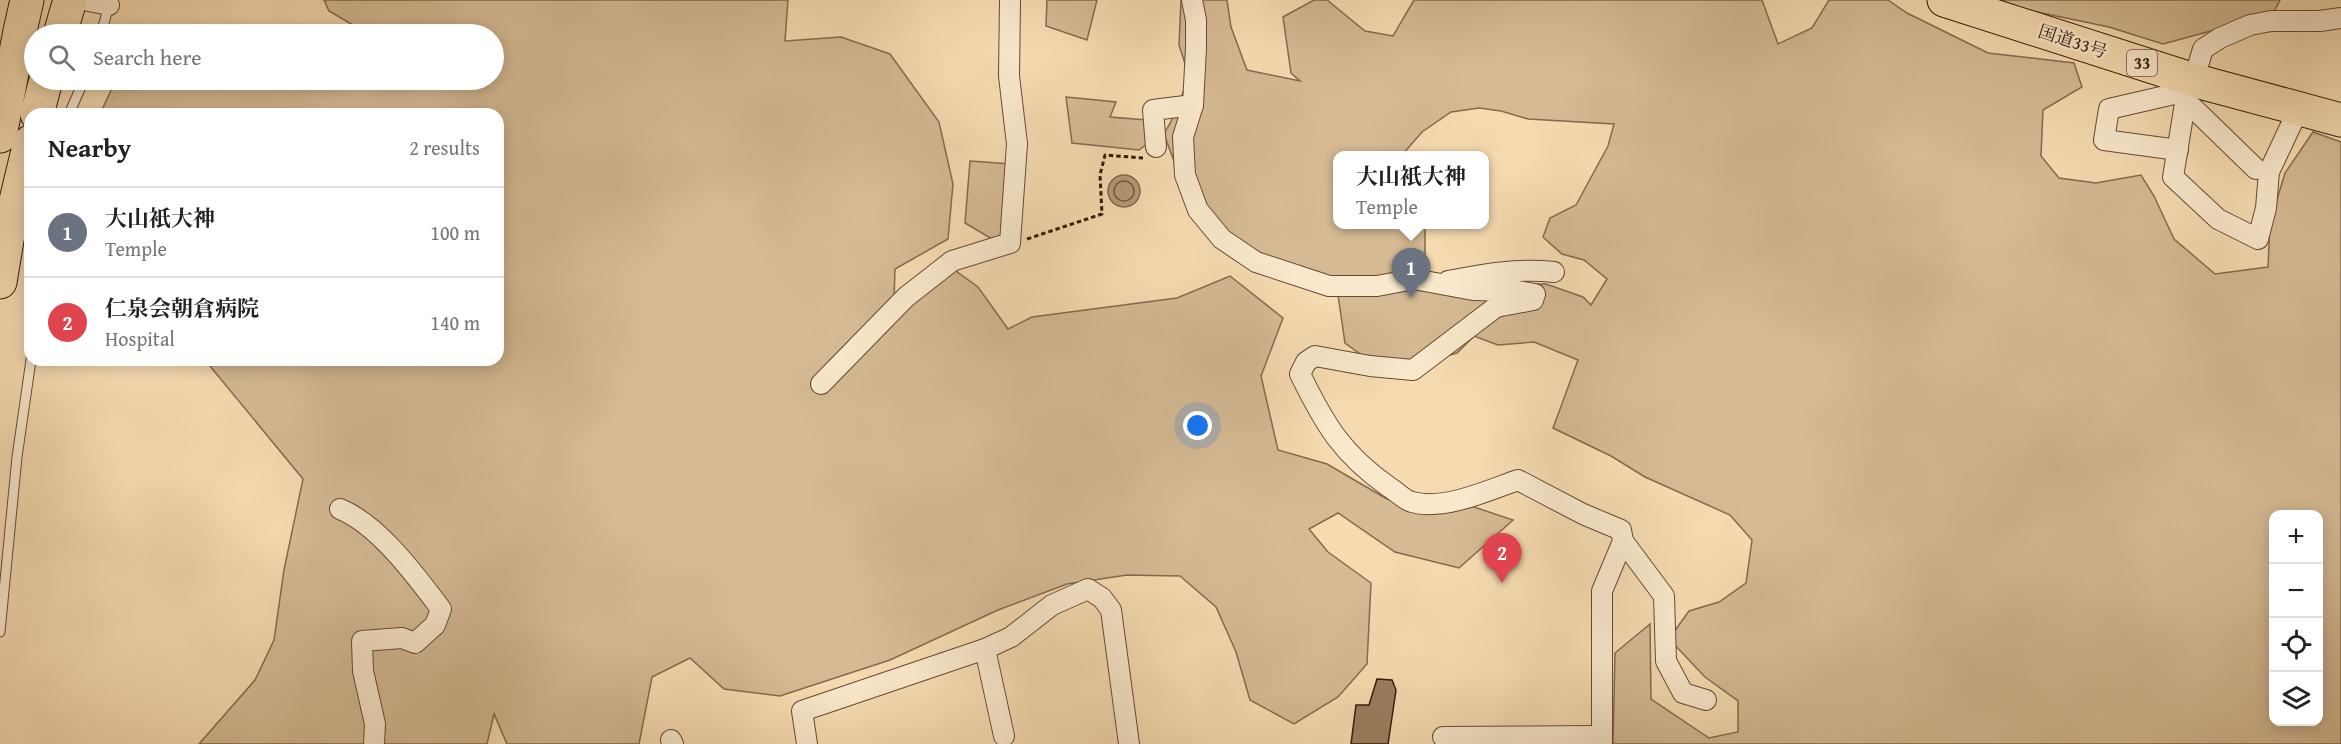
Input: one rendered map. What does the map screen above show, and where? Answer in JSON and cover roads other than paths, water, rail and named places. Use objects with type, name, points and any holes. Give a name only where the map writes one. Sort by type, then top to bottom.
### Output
[{"type":"highway","points":[[0,136],[27,0]]},
{"type":"highway","points":[[63,24],[70,0]]},
{"type":"highway","name":"国道33号","points":[[1944,0],[2189,90],[2299,108],[2341,120]]},
{"type":"highway","points":[[39,108],[43,90]]},
{"type":"highway","points":[[0,282],[8,234],[24,167]]},
{"type":"street","points":[[84,0],[109,2]]},
{"type":"street","points":[[820,384],[906,297],[952,261],[1010,243],[1017,144],[1009,76],[1010,0]]},
{"type":"street","points":[[1192,0],[1196,20],[1193,105],[1183,137],[1185,175],[1198,210],[1222,239],[1256,262],[1329,286],[1377,285],[1414,279],[1473,290],[1518,291],[1535,294],[1533,300],[1496,307],[1413,370],[1371,366],[1315,356],[1306,362],[1300,374],[1317,410],[1333,435],[1366,471],[1411,502],[1434,503],[1463,499],[1518,480],[1583,514],[1620,530],[1623,541],[1664,596],[1666,661],[1683,693],[1706,700]]},
{"type":"street","points":[[2299,108],[2269,172],[2266,208],[2258,239],[2218,219],[2174,177],[2189,90],[2204,49],[2220,38],[2250,25],[2271,21],[2320,21],[2341,18]]},
{"type":"street","points":[[2178,150],[2104,140],[2109,110],[2189,90]]},
{"type":"street","points":[[2189,90],[2256,169]]},
{"type":"street","points":[[1156,147],[1153,110],[1193,105]]},
{"type":"street","points":[[1437,283],[1518,270],[1554,272]]},
{"type":"street","points":[[340,509],[356,515],[410,568],[441,609],[435,625],[415,643],[402,638],[362,641],[363,671],[375,724],[374,744]]},
{"type":"street","points":[[1443,737],[1602,740],[1602,591],[1623,541]]},
{"type":"street","points":[[807,744],[802,711],[985,649],[1011,637],[1052,605],[1088,589],[1111,610],[1129,744]]},
{"type":"street","points":[[985,649],[1004,736]]},
{"type":"lane","points":[[104,24],[109,2]]},
{"type":"lane","points":[[72,108],[80,90]]},
{"type":"lane","points":[[0,632],[17,457],[29,366]]},
{"type":"water","points":[[1124,175],[1135,180],[1140,191],[1135,202],[1124,207],[1113,202],[1108,191],[1113,180]]},
{"type":"place","name":"大山衹大神","points":[[1411,298]]},
{"type":"place","name":"仁泉会朝倉病院","points":[[1502,583]]}]
